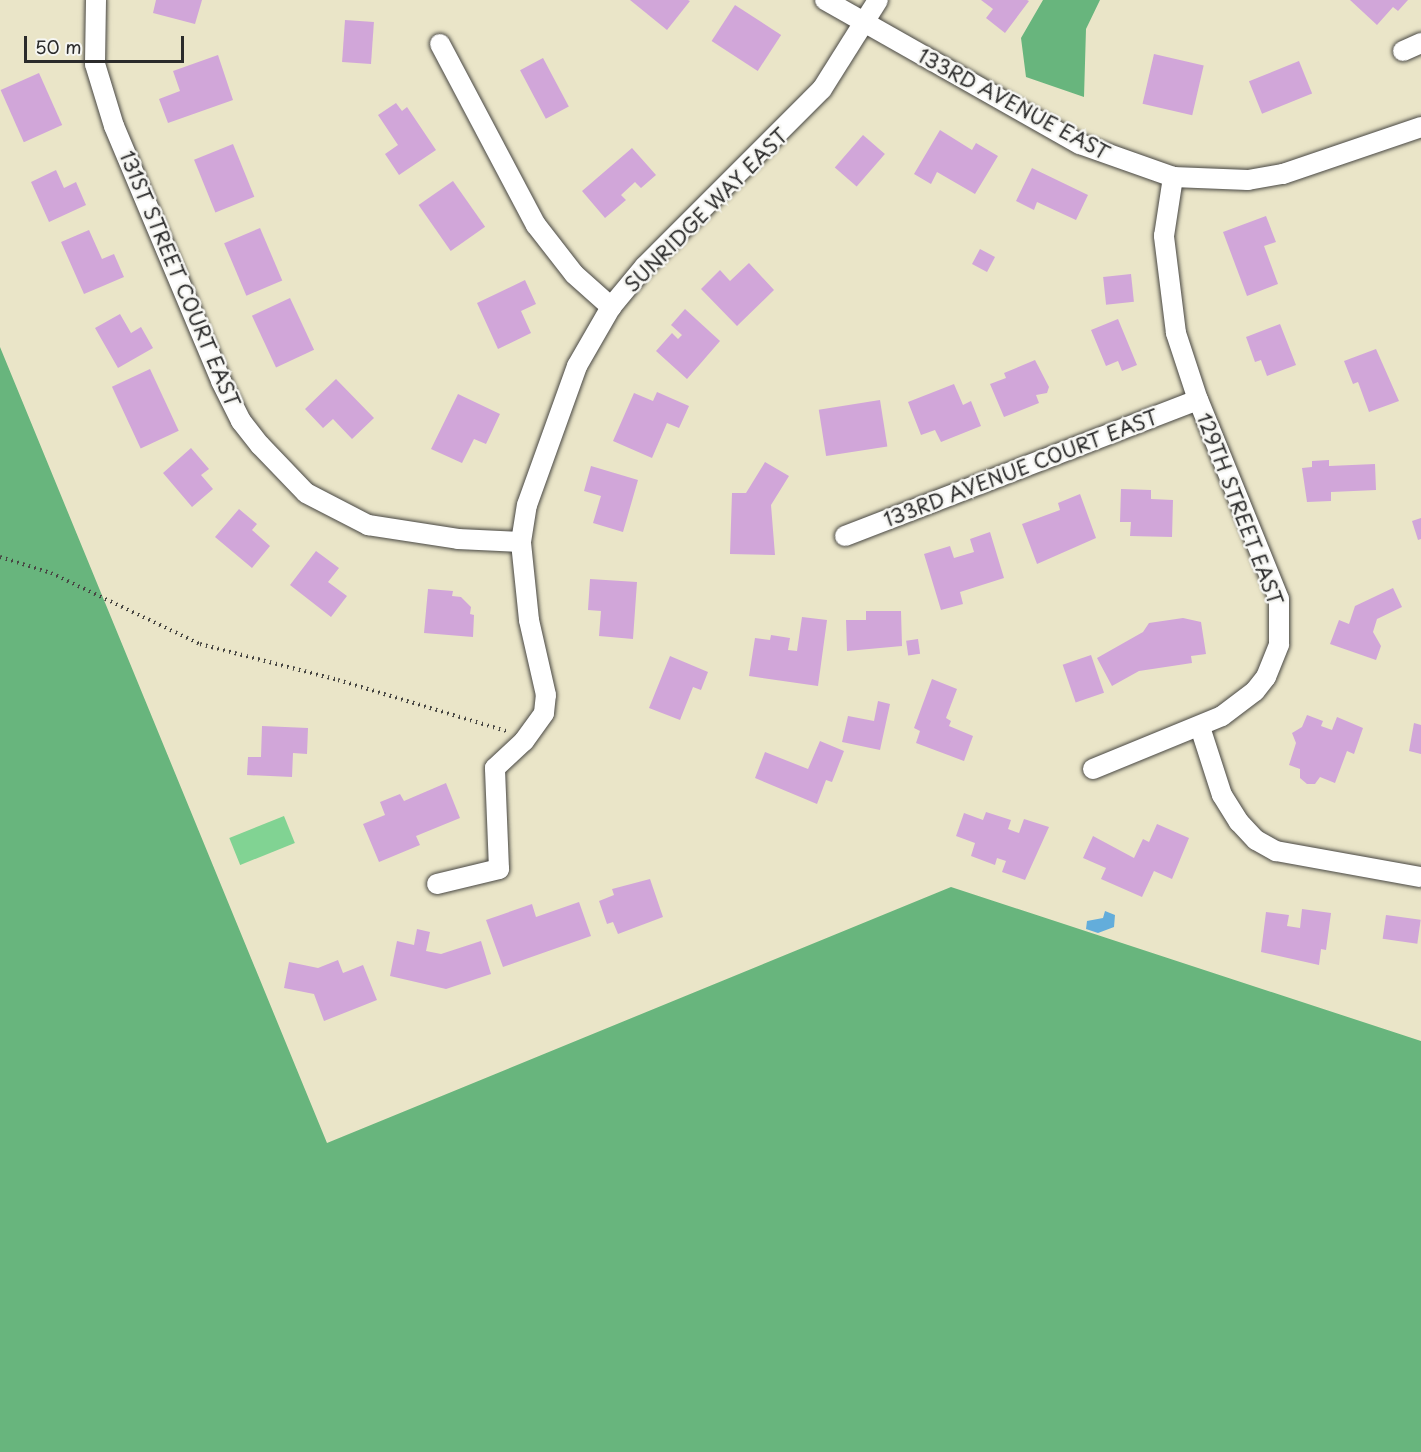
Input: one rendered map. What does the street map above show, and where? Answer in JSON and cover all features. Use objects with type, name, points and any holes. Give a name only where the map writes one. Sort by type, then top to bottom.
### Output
[{"type":"street","name":"131ST STREET COURT EAST","points":[[96,0],[95,64],[114,126],[221,381],[241,421],[260,445],[306,493],[368,525],[458,539],[521,542]]},
{"type":"street","name":"133RD AVENUE EAST","points":[[825,0],[1080,144],[1173,177],[1248,180],[1283,174],[1421,127]]},
{"type":"street","name":"SUNRIDGE WAY EAST","points":[[437,884],[499,869],[495,768],[525,739],[544,713],[546,695],[533,640],[521,542],[526,506],[565,392],[611,307],[645,266],[795,120],[822,89],[866,24],[878,0]]},
{"type":"street","points":[[440,44],[536,225],[574,274],[611,307]]},
{"type":"street","name":"129TH STREET EAST","points":[[1093,770],[1130,751],[1200,727],[1240,704],[1266,677],[1279,644],[1280,611],[1198,400],[1176,333],[1165,268],[1164,236],[1173,177]]},
{"type":"street","name":"133RD AVENUE COURT EAST","points":[[845,536],[1198,400]]},
{"type":"street","points":[[1200,727],[1222,795],[1239,822],[1256,840],[1276,851],[1421,877]]},
{"type":"path","points":[[0,557],[51,573],[200,644],[489,724],[525,739]]},
{"type":"green space","points":[[1043,0],[1100,0],[1086,29],[1084,97],[1026,77],[1021,38]]},
{"type":"green space","points":[[0,347],[327,1143],[951,887],[1421,1041],[1421,1452],[0,1452]]},
{"type":"green space","points":[[284,816],[295,843],[240,865],[229,838]]},
{"type":"water","points":[[1105,911],[1115,915],[1114,927],[1098,933],[1086,929],[1087,921],[1103,918]]},
{"type":"building","points":[[156,0],[202,0],[195,24],[153,13]]},
{"type":"building","points":[[630,0],[688,0],[690,1],[667,30]]},
{"type":"building","points":[[981,0],[1029,1],[1005,33],[986,18],[993,9]]},
{"type":"building","points":[[1350,0],[1408,0],[1398,11],[1393,7],[1377,25]]},
{"type":"building","points":[[735,5],[781,35],[758,71],[712,41]]},
{"type":"building","points":[[345,20],[374,22],[371,64],[342,62]]},
{"type":"building","points":[[1154,54],[1204,65],[1192,115],[1143,104]]},
{"type":"building","points":[[218,55],[233,100],[168,123],[159,99],[180,91],[173,71]]},
{"type":"building","points":[[543,58],[569,107],[546,119],[520,70]]},
{"type":"building","points":[[1299,61],[1312,93],[1262,114],[1249,81]]},
{"type":"building","points":[[39,73],[62,125],[24,142],[1,90]]},
{"type":"building","points":[[396,103],[402,111],[407,107],[436,150],[399,175],[385,154],[398,145],[378,115]]},
{"type":"building","points":[[940,130],[972,150],[976,143],[998,156],[975,194],[937,172],[931,184],[914,174]]},
{"type":"building","points":[[863,135],[885,154],[857,186],[835,167]]},
{"type":"building","points":[[233,144],[254,197],[215,213],[194,160]]},
{"type":"building","points":[[632,148],[656,175],[641,188],[635,182],[621,195],[626,200],[605,218],[582,191]]},
{"type":"building","points":[[1032,168],[1088,195],[1076,220],[1037,202],[1034,210],[1016,201]]},
{"type":"building","points":[[56,170],[64,188],[76,182],[86,205],[49,222],[31,182]]},
{"type":"building","points":[[453,181],[485,227],[451,251],[419,205]]},
{"type":"building","points":[[1266,216],[1276,242],[1264,246],[1278,284],[1247,296],[1223,232]]},
{"type":"building","points":[[260,228],[282,280],[246,296],[224,243]]},
{"type":"building","points":[[89,230],[102,259],[114,254],[124,277],[84,294],[61,242]]},
{"type":"building","points":[[980,249],[995,257],[987,272],[972,264]]},
{"type":"building","points":[[749,263],[774,290],[737,326],[701,289],[720,270],[730,281]]},
{"type":"building","points":[[1131,274],[1134,302],[1106,305],[1103,277]]},
{"type":"building","points":[[525,280],[536,304],[521,311],[531,333],[498,349],[477,303]]},
{"type":"building","points":[[290,298],[314,350],[276,367],[252,316]]},
{"type":"building","points":[[685,309],[720,341],[687,379],[656,351],[672,333],[678,339],[682,335],[671,325]]},
{"type":"building","points":[[120,314],[131,333],[141,327],[153,348],[118,368],[95,328]]},
{"type":"building","points":[[1118,319],[1137,365],[1122,371],[1118,361],[1106,366],[1091,330]]},
{"type":"building","points":[[1280,324],[1296,365],[1267,376],[1261,360],[1255,362],[1246,337]]},
{"type":"building","points":[[1376,349],[1399,401],[1369,412],[1358,382],[1353,384],[1344,361]]},
{"type":"building","points":[[1035,360],[1049,387],[1047,393],[1036,395],[1039,403],[1004,417],[990,384],[1006,378],[1004,373]]},
{"type":"building","points":[[150,369],[179,431],[141,448],[112,387]]},
{"type":"building","points":[[336,379],[374,418],[352,439],[333,419],[323,428],[305,409]]},
{"type":"building","points":[[954,384],[963,405],[971,401],[981,426],[941,442],[935,430],[921,435],[908,402]]},
{"type":"building","points":[[657,392],[689,406],[679,428],[667,423],[652,458],[613,441],[634,393],[653,401]]},
{"type":"building","points":[[458,394],[500,414],[486,444],[474,439],[462,463],[431,449]]},
{"type":"building","points":[[880,400],[887,446],[826,456],[819,410]]},
{"type":"building","points":[[191,448],[209,469],[201,475],[213,489],[192,507],[163,473]]},
{"type":"building","points":[[1329,460],[1329,466],[1375,464],[1376,490],[1331,492],[1331,501],[1307,502],[1302,468],[1312,467],[1312,461]]},
{"type":"building","points":[[765,462],[789,476],[771,505],[775,555],[730,554],[732,493],[746,493]]},
{"type":"building","points":[[591,466],[638,480],[623,532],[593,523],[601,496],[584,491]]},
{"type":"building","points":[[1121,489],[1151,490],[1151,499],[1173,500],[1172,537],[1130,536],[1131,522],[1120,522]]},
{"type":"building","points":[[1080,494],[1096,538],[1037,564],[1022,524],[1060,510],[1058,503]]},
{"type":"building","points":[[239,509],[257,524],[252,530],[270,546],[252,568],[215,537]]},
{"type":"building","points":[[1421,518],[1421,539],[1418,540],[1412,521]]},
{"type":"building","points":[[990,532],[1004,578],[960,592],[963,604],[941,610],[924,554],[950,546],[954,558],[974,552],[970,539]]},
{"type":"building","points":[[316,551],[339,568],[328,582],[347,596],[331,617],[290,585]]},
{"type":"building","points":[[590,579],[637,582],[633,639],[599,636],[601,611],[588,610]]},
{"type":"building","points":[[1393,588],[1402,607],[1377,619],[1373,632],[1381,646],[1376,660],[1330,644],[1339,620],[1349,624],[1355,606]]},
{"type":"building","points":[[428,589],[453,591],[452,596],[461,597],[471,607],[470,614],[474,615],[473,637],[424,633]]},
{"type":"building","points":[[866,611],[901,611],[902,646],[847,651],[846,620],[866,620]]},
{"type":"building","points":[[802,617],[827,620],[818,686],[749,676],[755,638],[770,640],[771,635],[790,638],[788,650],[797,651]]},
{"type":"building","points":[[1183,618],[1201,622],[1206,654],[1191,656],[1192,663],[1139,671],[1112,686],[1097,658],[1143,632],[1149,623]]},
{"type":"building","points":[[918,639],[920,654],[908,656],[906,641]]},
{"type":"building","points":[[1091,655],[1104,693],[1076,703],[1063,665]]},
{"type":"building","points":[[670,656],[708,672],[701,690],[693,687],[680,720],[649,708]]},
{"type":"building","points":[[932,679],[957,689],[946,718],[951,721],[949,726],[973,736],[964,761],[916,743],[920,731],[914,728]]},
{"type":"building","points":[[878,701],[890,704],[880,750],[842,742],[848,716],[874,721]]},
{"type":"building","points":[[1307,715],[1323,721],[1321,726],[1332,730],[1337,717],[1363,728],[1354,754],[1347,751],[1335,783],[1320,777],[1315,784],[1307,784],[1300,778],[1300,769],[1289,765],[1296,743],[1292,733],[1302,727]]},
{"type":"building","points":[[1414,723],[1421,725],[1421,754],[1409,751]]},
{"type":"building","points":[[262,726],[308,728],[307,754],[293,753],[292,777],[247,775],[248,757],[261,757]]},
{"type":"building","points":[[820,741],[844,751],[832,782],[826,780],[817,804],[755,778],[765,752],[808,769]]},
{"type":"building","points":[[446,783],[460,818],[416,836],[420,845],[379,862],[363,824],[385,815],[380,802],[400,794],[404,801]]},
{"type":"building","points":[[986,812],[1011,820],[1008,829],[1019,833],[1024,819],[1049,827],[1025,880],[1002,872],[1006,861],[997,858],[995,865],[971,856],[975,843],[956,836],[964,813],[983,820]]},
{"type":"building","points":[[1157,824],[1189,838],[1172,879],[1154,871],[1142,897],[1101,879],[1106,868],[1083,858],[1093,836],[1134,858],[1143,839],[1149,842]]},
{"type":"building","points":[[650,879],[663,917],[618,934],[613,922],[607,924],[599,901],[614,895],[612,889]]},
{"type":"building","points":[[579,902],[591,936],[503,967],[486,920],[532,904],[536,917]]},
{"type":"building","points":[[1302,909],[1331,913],[1326,950],[1321,949],[1319,965],[1261,952],[1266,912],[1289,915],[1287,926],[1300,928]]},
{"type":"building","points":[[1386,915],[1421,920],[1417,944],[1383,939]]},
{"type":"building","points":[[417,929],[430,932],[426,951],[441,954],[481,941],[491,974],[446,989],[390,976],[397,941],[414,945]]},
{"type":"building","points":[[338,960],[343,973],[363,965],[377,1000],[324,1021],[314,994],[284,988],[289,962],[318,968]]}]
